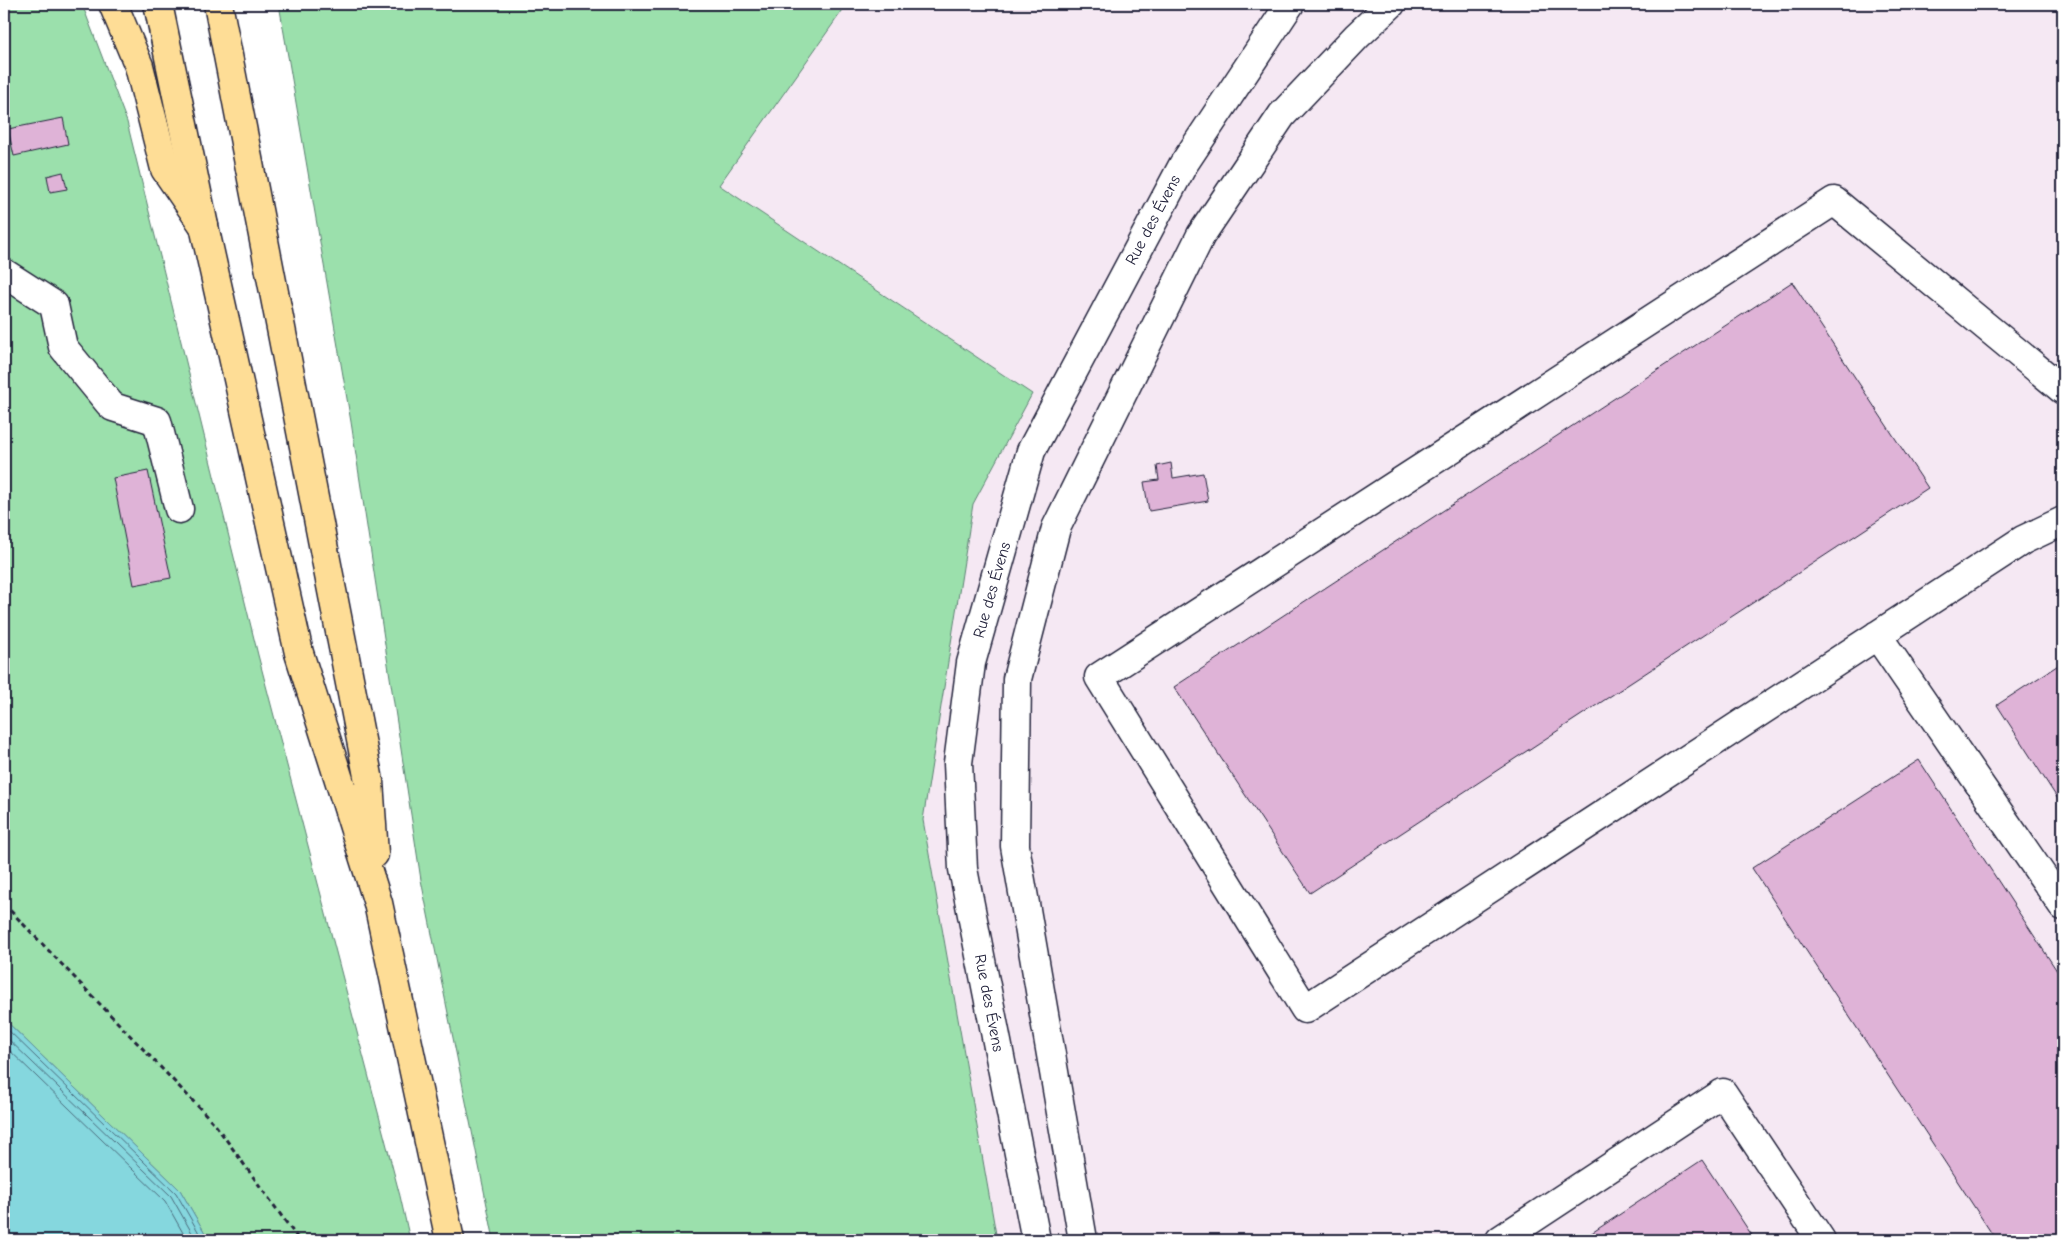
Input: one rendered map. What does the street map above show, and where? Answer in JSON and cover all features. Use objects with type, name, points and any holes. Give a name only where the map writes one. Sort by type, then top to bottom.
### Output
[{"type":"main road","points":[[113,4],[139,66],[165,169],[204,226]]},
{"type":"main road","points":[[158,4],[204,226],[299,653],[378,903],[450,1240]]},
{"type":"main road","points":[[218,4],[367,772],[378,903]]},
{"type":"street","name":"Rue des Évens","points":[[1036,1240],[963,869],[958,763],[972,663],[1032,451],[1183,165],[1290,4]]},
{"type":"street","points":[[1083,1240],[1015,846],[1017,679],[1056,528],[1201,235],[1282,115],[1357,36],[1391,4]]},
{"type":"street","points":[[2063,390],[1834,201],[1099,677],[1304,1009],[2023,540],[2063,521]]},
{"type":"street","points":[[4,272],[54,305],[63,347],[113,407],[158,422],[179,509]]},
{"type":"street","points":[[1877,635],[2063,906]]},
{"type":"street","points":[[1500,1240],[1723,1093],[1821,1240]]},
{"type":"path","points":[[4,904],[214,1123],[299,1240]]},
{"type":"shaded area","points":[[847,4],[2063,4],[2063,1240],[997,1240],[923,820],[973,504],[1032,394],[719,185]]},
{"type":"green space","points":[[4,4],[82,4],[127,122],[258,655],[410,1240],[209,1240],[180,1190],[4,1019]]},
{"type":"green space","points":[[279,4],[847,4],[719,185],[1032,394],[973,504],[923,820],[997,1240],[494,1240],[421,880],[351,422]]},
{"type":"water","points":[[4,1019],[180,1190],[209,1240],[4,1240]]},
{"type":"building","points":[[63,118],[68,144],[14,156],[8,129]]},
{"type":"building","points":[[63,172],[67,189],[50,192],[47,176]]},
{"type":"building","points":[[1792,282],[1928,488],[1310,893],[1174,687]]},
{"type":"building","points":[[1171,463],[1173,478],[1203,473],[1208,501],[1149,511],[1144,482],[1159,480],[1157,466]]},
{"type":"building","points":[[148,471],[171,578],[134,585],[113,478]]},
{"type":"building","points":[[2063,662],[2063,807],[1997,705]]},
{"type":"building","points":[[1919,760],[2063,980],[2063,1240],[1996,1240],[1752,868]]},
{"type":"building","points":[[1702,1160],[1755,1240],[1581,1240]]}]
